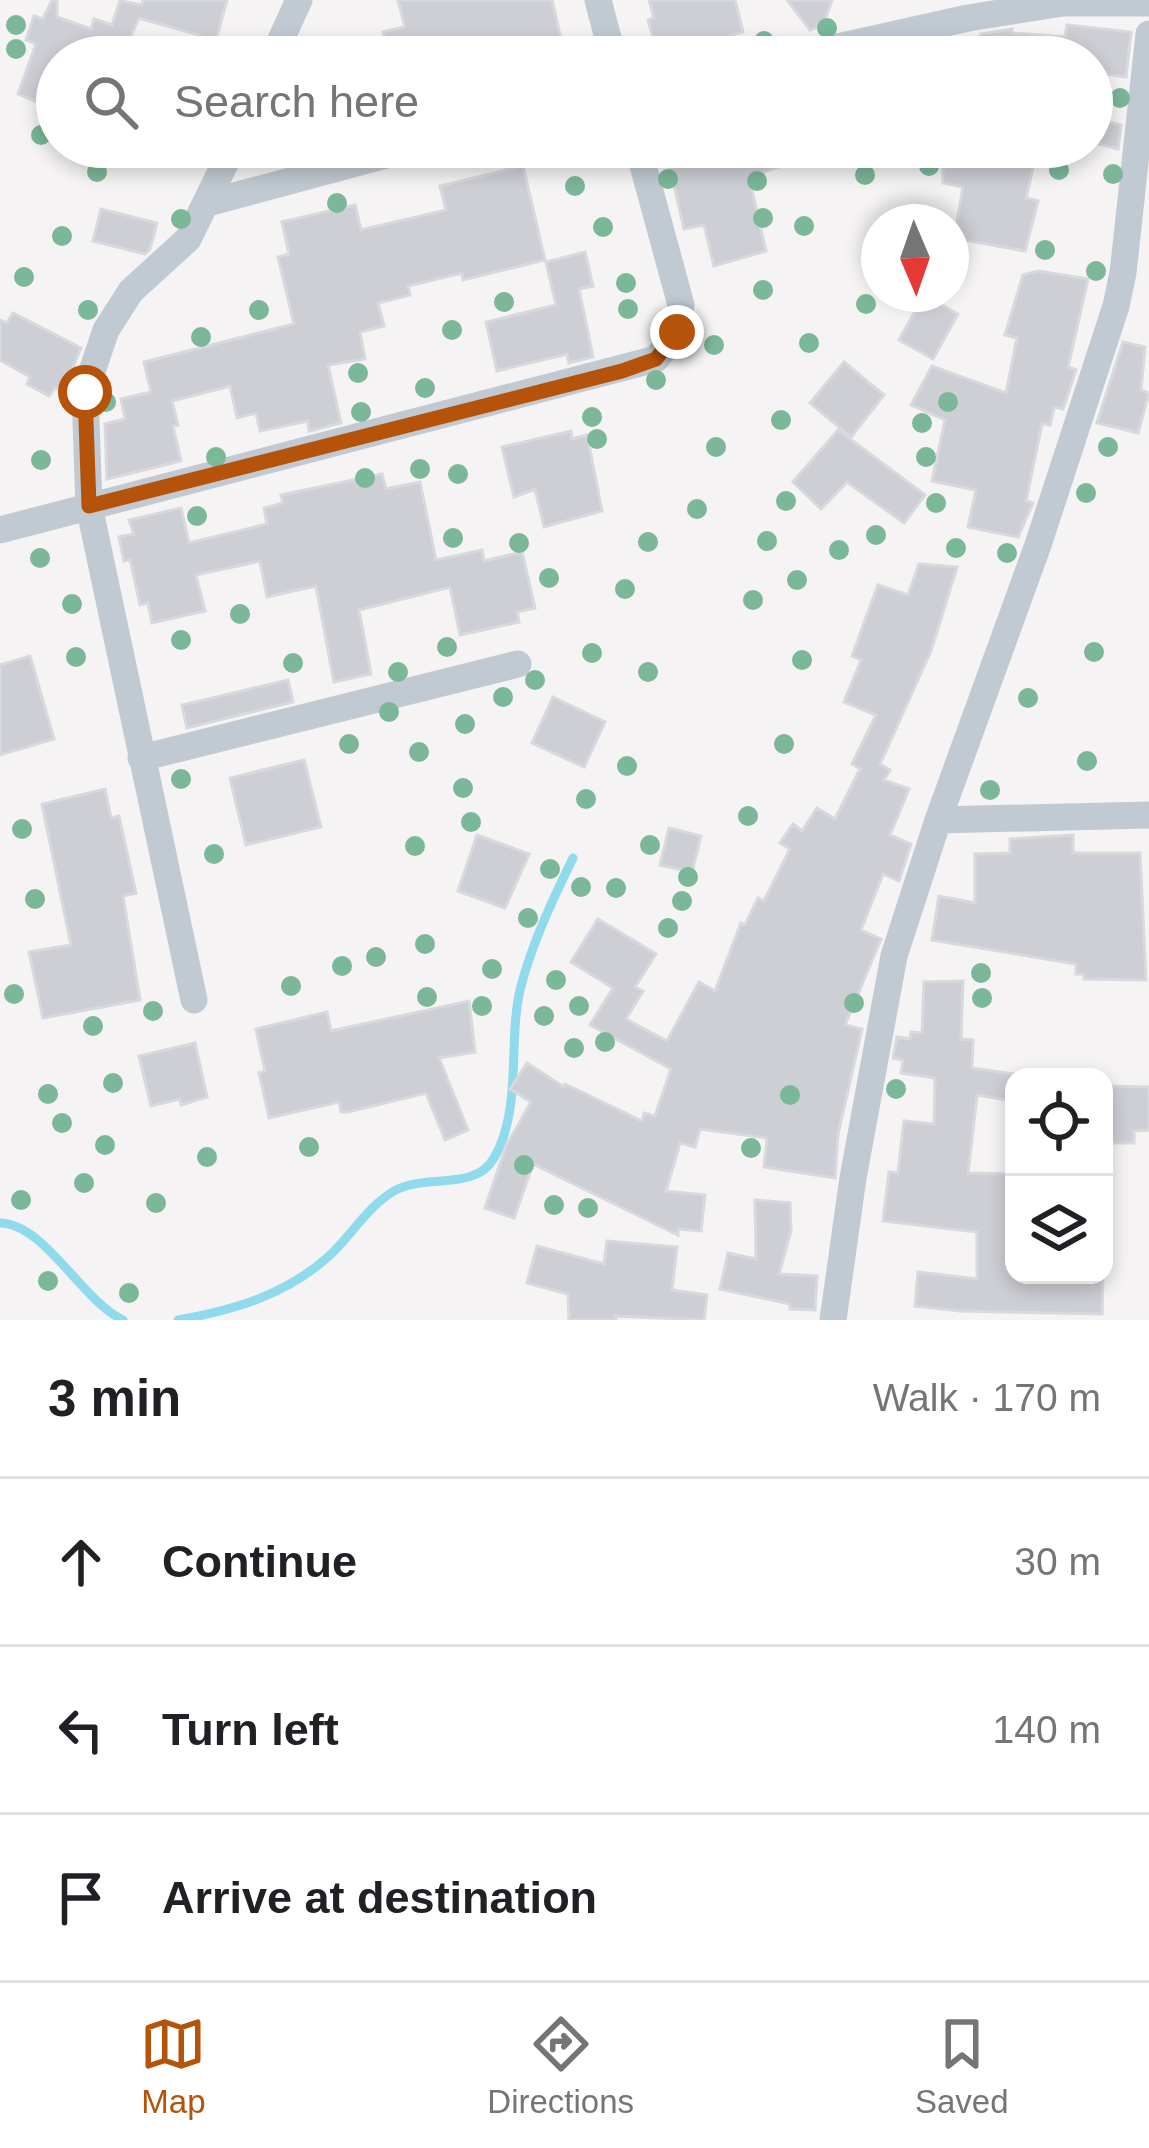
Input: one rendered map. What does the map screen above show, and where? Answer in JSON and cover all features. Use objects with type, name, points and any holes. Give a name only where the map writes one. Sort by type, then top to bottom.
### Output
[{"type":"street","points":[[283,36],[299,0]]},
{"type":"street","points":[[598,0],[607,36]]},
{"type":"street","points":[[887,36],[1063,3],[1149,3]]},
{"type":"street","points":[[833,1320],[853,1178],[894,956],[1117,306],[1136,273],[1149,34]]},
{"type":"street","points":[[194,1000],[89,506],[85,392],[106,330],[131,291],[188,239],[224,168]]},
{"type":"street","points":[[208,203],[338,168]]},
{"type":"street","points":[[0,530],[656,359],[677,332],[681,305],[644,168]]},
{"type":"street","points":[[141,758],[518,664]]},
{"type":"street","points":[[938,820],[1149,815]]},
{"type":"building","points":[[52,0],[57,0],[57,17],[91,29],[94,19],[112,25],[120,1],[142,5],[143,0],[227,0],[217,36],[139,18],[131,36],[36,36],[36,44],[26,40],[34,16],[43,19]]},
{"type":"building","points":[[398,0],[552,0],[560,36],[384,36],[383,32],[405,27]]},
{"type":"building","points":[[649,0],[735,0],[743,32],[652,36],[648,20],[654,18]]},
{"type":"building","points":[[787,0],[832,0],[823,25],[810,30]]},
{"type":"building","points":[[1067,25],[1131,32],[1126,77],[1113,75],[1113,36],[1065,36]]},
{"type":"building","points":[[1012,29],[1011,33],[1052,36],[980,36]]},
{"type":"building","points":[[36,44],[36,102],[18,94]]},
{"type":"building","points":[[1113,123],[1121,125],[1118,149],[1113,148]]},
{"type":"building","points":[[523,168],[545,260],[463,280],[462,273],[408,286],[410,295],[378,303],[384,326],[360,332],[365,359],[328,365],[341,423],[309,431],[308,421],[260,431],[256,413],[237,418],[230,386],[172,401],[181,461],[107,479],[105,424],[125,419],[121,399],[151,392],[144,362],[294,324],[278,257],[289,254],[282,222],[355,205],[361,230],[446,210],[440,186]]},
{"type":"building","points":[[670,168],[775,168],[749,177],[766,251],[714,266],[704,225],[684,229]]},
{"type":"building","points":[[943,168],[1033,168],[1026,198],[1038,201],[1025,251],[969,241],[969,204],[960,204],[963,187],[943,183]]},
{"type":"building","points":[[101,209],[157,223],[150,249],[145,254],[93,241]]},
{"type":"building","points":[[585,252],[593,286],[579,289],[593,357],[569,363],[567,354],[497,371],[486,322],[556,305],[546,262]]},
{"type":"building","points":[[1038,271],[1088,279],[1068,367],[1076,370],[1063,409],[1054,407],[1050,425],[1042,424],[1026,501],[1033,503],[1018,537],[968,527],[976,490],[932,481],[945,420],[911,405],[932,366],[1006,393],[1017,338],[1005,335],[1023,275]]},
{"type":"building","points":[[915,312],[958,314],[933,359],[899,340]]},
{"type":"building","points":[[13,313],[81,348],[63,392],[55,388],[49,396],[27,384],[30,377],[0,360],[0,320],[7,323]]},
{"type":"building","points":[[1123,342],[1145,347],[1141,390],[1149,393],[1138,433],[1097,423]]},
{"type":"building","points":[[844,362],[884,395],[851,437],[810,403]]},
{"type":"building","points":[[838,430],[925,495],[904,523],[847,482],[821,509],[793,482]]},
{"type":"building","points":[[571,431],[572,439],[587,435],[602,511],[544,527],[535,489],[514,497],[502,447]]},
{"type":"building","points":[[382,474],[386,489],[420,482],[436,560],[482,550],[484,561],[522,552],[535,608],[517,612],[519,622],[460,635],[450,587],[359,610],[371,674],[334,682],[316,586],[267,597],[260,561],[196,575],[205,611],[152,623],[148,603],[140,605],[130,559],[124,561],[119,537],[134,534],[129,520],[181,508],[189,543],[267,524],[264,508],[283,503],[281,495]]},
{"type":"building","points":[[919,564],[957,567],[931,651],[880,764],[890,770],[884,780],[909,789],[890,835],[911,844],[899,881],[883,874],[861,930],[881,939],[845,1025],[862,1029],[838,1134],[835,1178],[764,1167],[767,1138],[700,1129],[695,1147],[680,1143],[666,1191],[705,1195],[701,1231],[678,1229],[678,1235],[533,1164],[514,1218],[485,1208],[506,1146],[531,1102],[510,1089],[527,1063],[564,1087],[642,1121],[644,1113],[655,1116],[671,1069],[590,1025],[613,988],[571,962],[598,919],[656,954],[635,987],[643,991],[626,1019],[667,1041],[699,982],[715,991],[741,923],[745,925],[758,898],[764,901],[790,849],[780,843],[793,824],[802,831],[817,808],[835,819],[860,769],[852,764],[876,715],[844,702],[861,660],[852,656],[878,585],[908,595]]},
{"type":"building","points":[[30,656],[54,739],[0,755],[0,665]]},
{"type":"building","points":[[288,680],[293,702],[187,728],[182,705]]},
{"type":"building","points":[[553,697],[605,722],[584,767],[532,743]]},
{"type":"building","points":[[304,760],[321,827],[246,845],[230,778]]},
{"type":"building","points":[[105,789],[111,818],[119,816],[136,893],[123,896],[140,1000],[43,1018],[29,952],[71,945],[42,804]]},
{"type":"building","points":[[669,828],[701,836],[692,872],[660,865]]},
{"type":"building","points":[[477,835],[529,854],[505,908],[458,891]]},
{"type":"building","points":[[1073,835],[1073,853],[1140,853],[1146,980],[1084,979],[1084,974],[1076,974],[1076,964],[932,940],[939,896],[975,903],[975,854],[1010,853],[1010,839]]},
{"type":"building","points":[[963,981],[961,1039],[973,1040],[972,1068],[1005,1073],[1005,1100],[977,1095],[968,1173],[1005,1174],[1005,1284],[1103,1284],[1102,1314],[915,1306],[918,1272],[977,1279],[977,1232],[883,1221],[889,1172],[898,1173],[904,1121],[934,1124],[935,1078],[901,1073],[903,1060],[893,1058],[897,1037],[910,1039],[911,1032],[922,1033],[924,982]]},
{"type":"building","points":[[469,1001],[475,1052],[439,1058],[468,1130],[445,1140],[426,1093],[348,1112],[341,1112],[339,1102],[269,1118],[256,1029],[327,1012],[331,1031]]},
{"type":"building","points":[[195,1043],[207,1097],[181,1105],[180,1099],[151,1106],[139,1056]]},
{"type":"building","points":[[1113,1086],[1149,1087],[1149,1130],[1134,1131],[1134,1143],[1113,1143]]},
{"type":"building","points":[[755,1200],[790,1203],[791,1231],[779,1274],[817,1276],[815,1310],[790,1309],[790,1304],[720,1289],[728,1253],[756,1259]]},
{"type":"building","points":[[607,1241],[677,1247],[672,1290],[707,1295],[704,1320],[615,1316],[616,1320],[569,1320],[568,1294],[527,1283],[537,1246],[604,1264]]},
{"type":"waterway","points":[[178,1320],[239,1306],[295,1281],[329,1256],[394,1191],[462,1179],[486,1168],[508,1118],[521,986],[537,937],[573,858]]},
{"type":"waterway","points":[[0,1223],[32,1236],[92,1297],[123,1320]]},
{"type":"route","points":[[85,392],[89,506],[622,371],[656,359],[677,332]]}]
